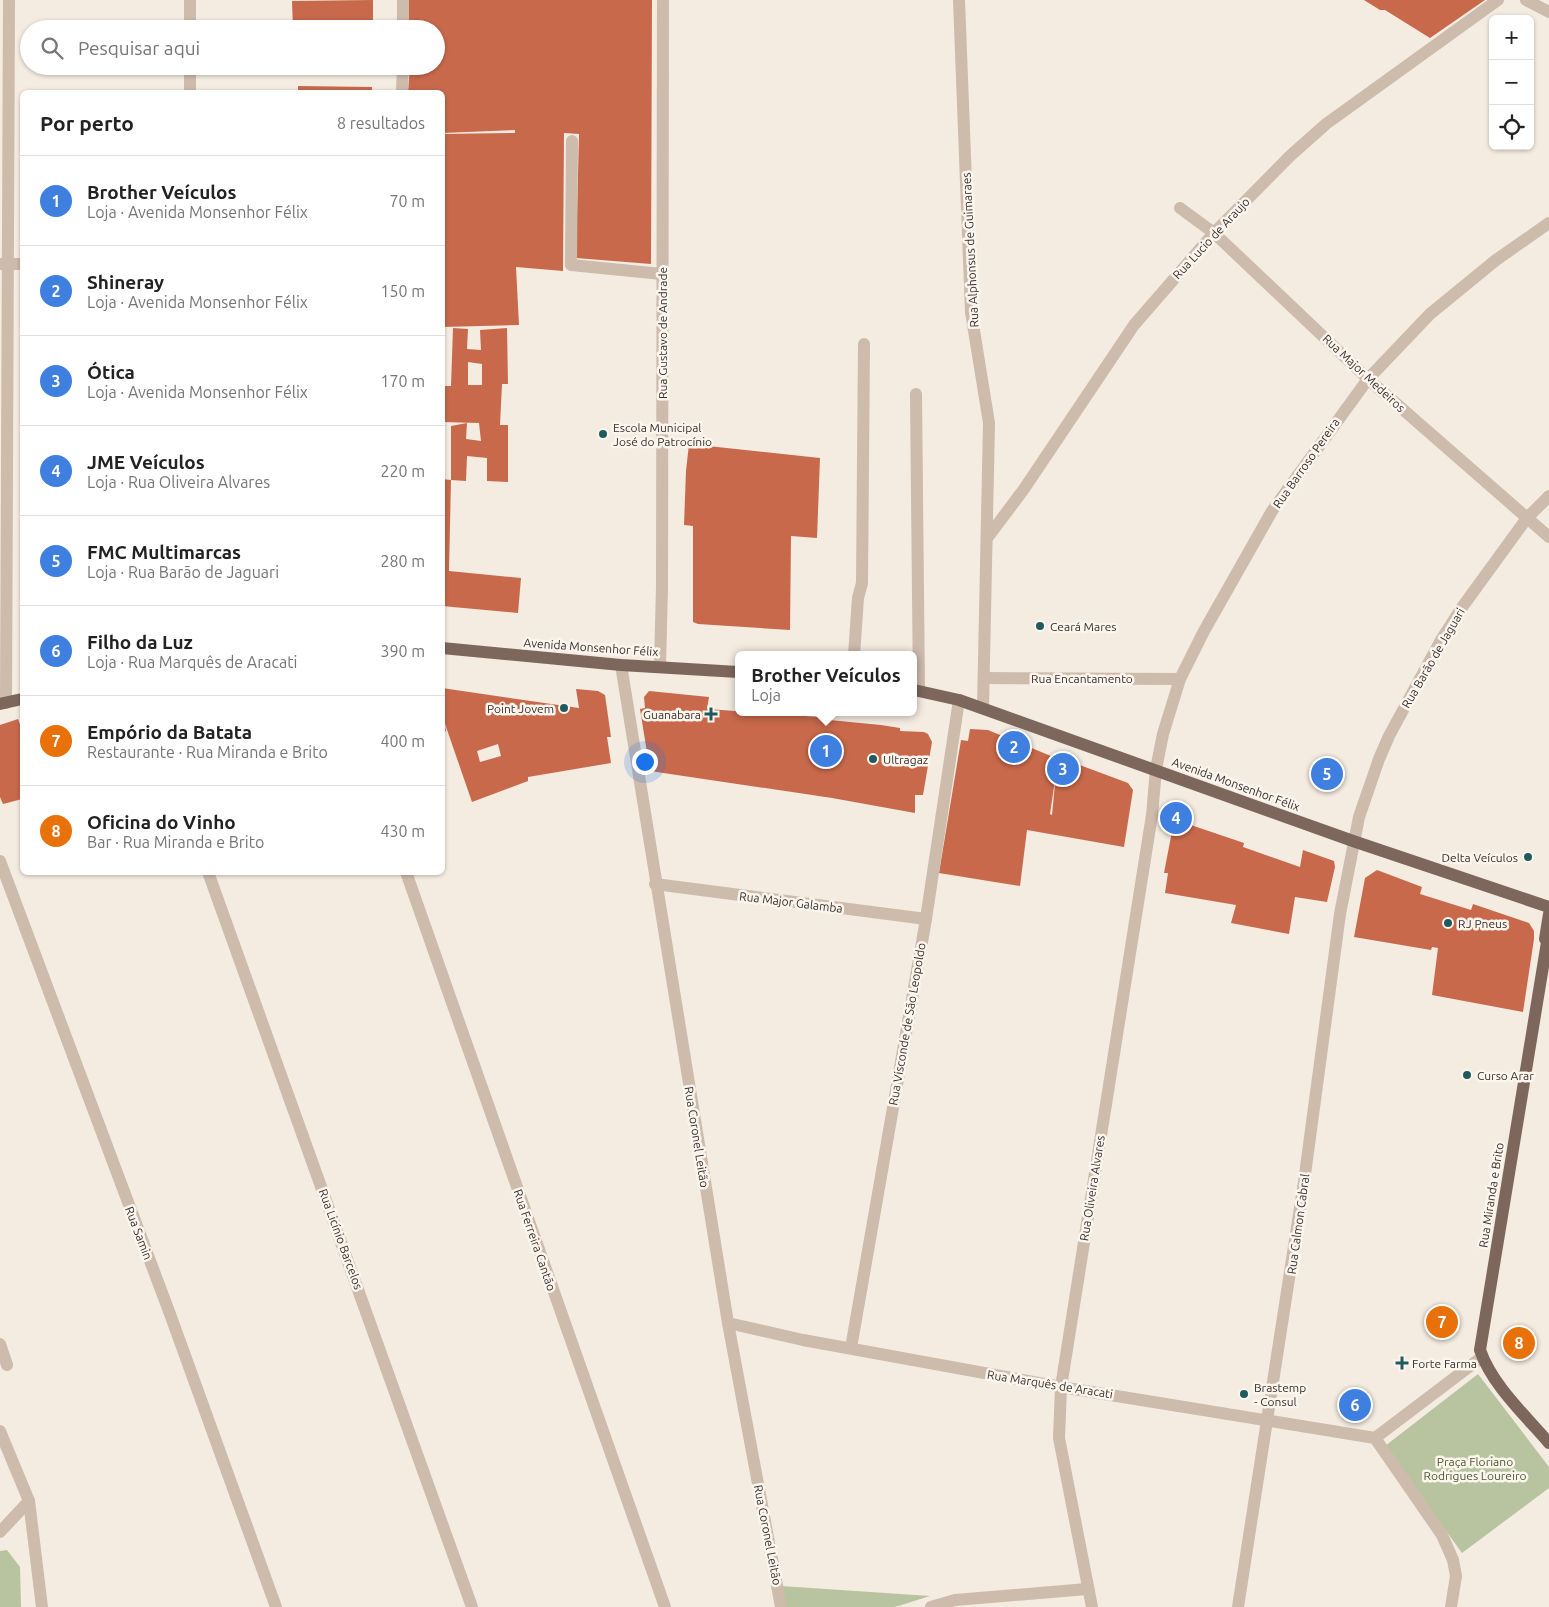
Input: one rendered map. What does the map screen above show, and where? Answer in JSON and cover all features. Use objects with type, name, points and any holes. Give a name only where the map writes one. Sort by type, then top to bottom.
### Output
[{"type":"main road","name":"Avenida Monsenhor Félix","points":[[445,648],[621,665],[735,672]]},
{"type":"main road","name":"Avenida Monsenhor Félix","points":[[917,690],[983,708],[1353,841],[1549,907]]},
{"type":"main road","points":[[3,703],[20,699]]},
{"type":"main road","points":[[1511,895],[1518,903],[1549,913],[1546,959]]},
{"type":"main road","name":"Rua Miranda e Brito","points":[[1482,1357],[1480,1350],[1481,1338],[1546,959],[1549,930]]},
{"type":"main road","points":[[1482,1357],[1503,1389],[1549,1442]]},
{"type":"street","points":[[3,703],[11,264],[10,0]]},
{"type":"street","points":[[190,0],[190,20]]},
{"type":"street","points":[[403,0],[403,20]]},
{"type":"street","name":"Rua Gustavo de Andrade","points":[[660,666],[663,0]]},
{"type":"street","name":"Rua Alphonsus de Guimaraes","points":[[958,0],[971,312],[989,423],[983,708]]},
{"type":"street","name":"Rua Lucio de Araujo","points":[[988,537],[1024,490],[1134,325],[1214,233],[1290,156],[1326,124],[1498,0]]},
{"type":"street","points":[[1526,0],[1549,12]]},
{"type":"street","points":[[190,75],[190,90]]},
{"type":"street","points":[[402,90],[403,75]]},
{"type":"street","points":[[572,141],[571,265],[662,274]]},
{"type":"street","name":"Rua Major Medeiros","points":[[1180,208],[1214,233],[1368,379],[1549,537]]},
{"type":"street","name":"Rua Barroso Pereira","points":[[1156,769],[1163,734],[1180,679],[1204,631],[1272,511],[1368,379],[1430,314],[1496,260],[1549,223]]},
{"type":"street","points":[[854,651],[858,598],[862,583],[864,344]]},
{"type":"street","points":[[916,394],[916,651]]},
{"type":"street","name":"Rua Barão de Jaguari","points":[[1353,841],[1379,759],[1409,696],[1463,606],[1527,518],[1549,496]]},
{"type":"street","name":"Rua Coronel Leitão","points":[[621,665],[655,884],[728,1323],[781,1607]]},
{"type":"street","name":"Rua Encantamento","points":[[984,678],[1180,679]]},
{"type":"street","name":"Rua Visconde de São Leopoldo","points":[[851,1348],[926,919],[959,700]]},
{"type":"street","name":"Rua Oliveira Alvares","points":[[1092,1607],[1059,1438],[1061,1387],[1152,815],[1156,769]]},
{"type":"street","name":"Rua Calmon Cabral","points":[[1238,1607],[1268,1421],[1340,914],[1353,841]]},
{"type":"street","name":"Rua Samin","points":[[0,861],[170,1314],[276,1607]]},
{"type":"street","name":"Rua Licínio Barcelos","points":[[209,875],[472,1607]]},
{"type":"street","name":"Rua Ferreira Cantão","points":[[407,875],[665,1607]]},
{"type":"street","name":"Rua Major Galamba","points":[[655,884],[926,919]]},
{"type":"street","name":"Rua Marquês de Aracati","points":[[728,1323],[1061,1387],[1374,1438]]},
{"type":"street","points":[[0,1344],[7,1366]]},
{"type":"street","points":[[1451,1607],[1456,1576],[1453,1560],[1442,1535],[1374,1438],[1482,1357]]},
{"type":"street","points":[[0,1431],[28,1501],[42,1607]]},
{"type":"street","points":[[0,1532],[28,1501]]},
{"type":"street","points":[[931,1607],[1087,1589]]},
{"type":"green space","name":"Praça Floriano Rodrigues Loureiro","points":[[1478,1374],[1549,1467],[1549,1488],[1462,1553],[1385,1446]]},
{"type":"green space","points":[[7,1550],[20,1567],[21,1607],[0,1607],[0,1551]]},
{"type":"green space","points":[[781,1586],[930,1596],[895,1607],[785,1607]]},
{"type":"building","points":[[373,0],[373,20],[293,20],[292,1]]},
{"type":"building","points":[[409,0],[652,0],[651,264],[576,258],[579,134],[564,133],[563,271],[516,267],[519,325],[445,327],[445,134],[515,133],[515,130],[445,133],[445,90],[408,90],[409,75],[445,75],[445,20],[409,20]]},
{"type":"building","points":[[1364,0],[1485,0],[1430,38],[1385,10],[1380,10]]},
{"type":"building","points":[[298,86],[372,87],[372,90],[298,90]]},
{"type":"building","points":[[453,328],[468,329],[467,349],[481,350],[480,330],[507,328],[508,384],[502,384],[500,425],[508,425],[508,482],[487,481],[487,458],[467,456],[466,481],[451,480],[451,426],[467,423],[466,439],[481,441],[479,423],[445,422],[445,386],[451,386]],"holes":[[[468,362],[482,364],[482,385],[468,385]]]},
{"type":"building","points":[[689,444],[820,458],[817,538],[791,536],[790,630],[698,624],[693,622],[693,526],[684,525]]},
{"type":"building","points":[[445,479],[451,480],[449,571],[521,578],[518,613],[445,606]]},
{"type":"building","points":[[445,688],[579,708],[576,689],[598,691],[605,695],[611,737],[607,737],[611,763],[528,777],[528,781],[472,802],[445,724]],"holes":[[[498,744],[501,756],[480,762],[477,751]]]},
{"type":"building","points":[[649,691],[709,697],[707,709],[735,711],[735,716],[819,717],[819,719],[900,728],[900,731],[924,732],[928,734],[932,742],[923,795],[915,795],[915,813],[832,798],[650,771],[640,709],[645,708],[644,697]]},
{"type":"building","points":[[18,719],[20,724],[20,800],[3,804],[0,797],[0,725]]},
{"type":"building","points":[[970,729],[988,730],[1058,759],[1128,783],[1133,790],[1124,847],[1027,830],[1020,886],[939,873],[961,740],[968,741]],"holes":[[[1056,773],[1052,815],[1050,814]]]},
{"type":"building","points":[[1180,823],[1244,843],[1243,847],[1300,867],[1303,850],[1334,861],[1335,867],[1327,902],[1295,897],[1289,934],[1231,923],[1236,905],[1165,893],[1168,873],[1164,873],[1173,826]]},
{"type":"building","points":[[1377,870],[1422,887],[1420,894],[1471,910],[1473,904],[1529,923],[1534,931],[1534,939],[1523,1012],[1432,995],[1438,948],[1432,947],[1431,950],[1354,937],[1365,878]]},
{"type":"place","name":"Escola Municipal José do Patrocínio","points":[[603,434]]},
{"type":"place","name":"Ceará Mares","points":[[1040,626]]},
{"type":"place","name":"Point Jovem","points":[[564,708]]},
{"type":"place","name":"Guanabara","points":[[711,714]]},
{"type":"place","name":"Shineray","points":[[1014,747]]},
{"type":"place","name":"Brother Veículos","points":[[826,751]]},
{"type":"place","name":"Ultragaz","points":[[873,759]]},
{"type":"place","name":"Ótica","points":[[1063,769]]},
{"type":"place","name":"FMC Multimarcas","points":[[1327,774]]},
{"type":"place","name":"JME Veículos","points":[[1176,818]]},
{"type":"place","name":"Delta Veículos","points":[[1528,857]]},
{"type":"place","name":"RJ Pneus","points":[[1448,923]]},
{"type":"place","name":"Curso Arar","points":[[1467,1075]]},
{"type":"place","name":"Empório da Batata","points":[[1442,1322]]},
{"type":"place","name":"Oficina do Vinho","points":[[1519,1343]]},
{"type":"place","name":"Forte Farma","points":[[1402,1363]]},
{"type":"place","name":"Brastemp - Consul","points":[[1244,1394]]},
{"type":"place","name":"Filho da Luz","points":[[1355,1405]]}]
